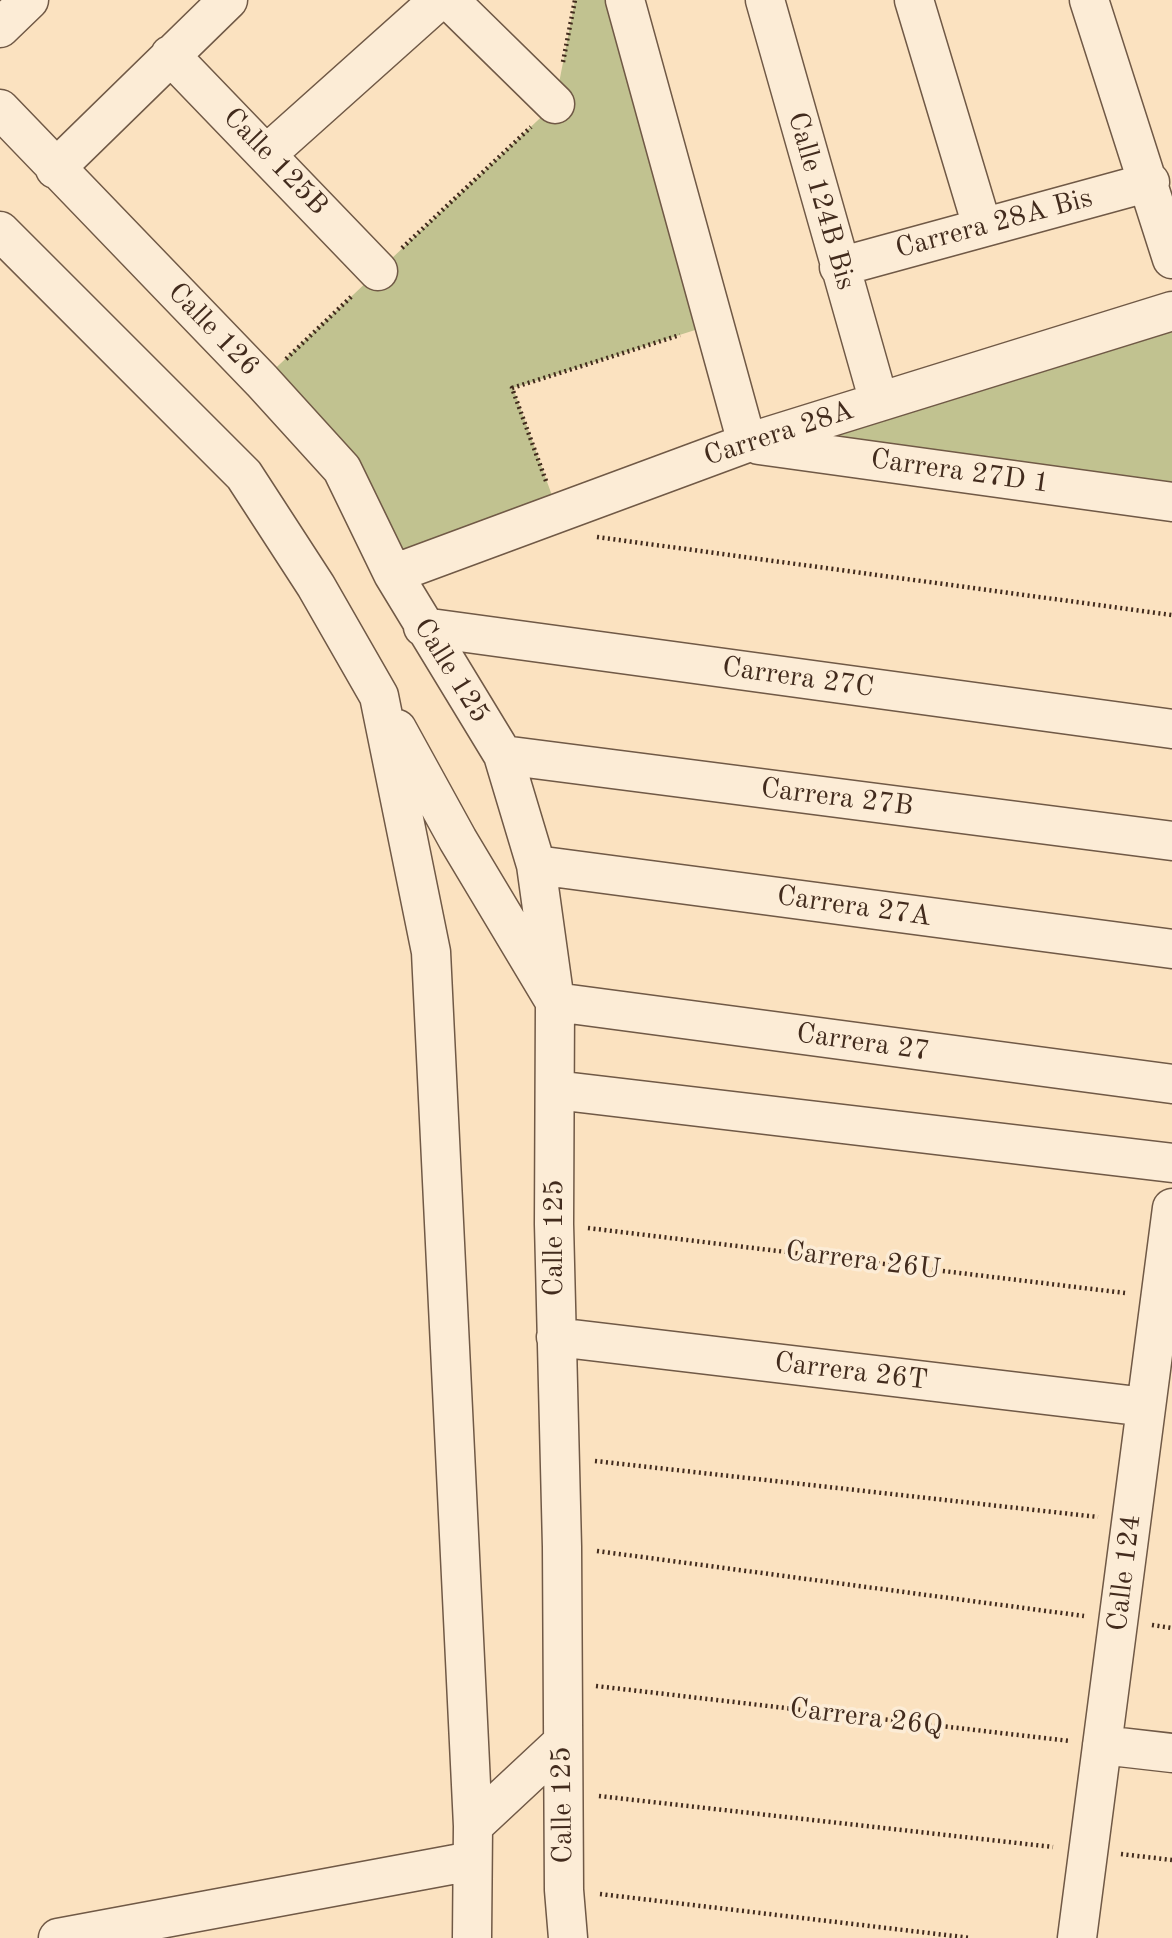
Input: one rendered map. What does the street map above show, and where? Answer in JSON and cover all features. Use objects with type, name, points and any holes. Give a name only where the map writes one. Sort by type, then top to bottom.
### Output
[{"type":"street","points":[[0,28],[29,0]]},
{"type":"street","points":[[55,169],[228,0]]},
{"type":"street","points":[[268,153],[439,0]]},
{"type":"street","points":[[449,0],[555,104]]},
{"type":"street","points":[[625,0],[747,443]]},
{"type":"street","name":"Calle 124B Bis","points":[[765,0],[879,402]]},
{"type":"street","points":[[914,0],[982,226]]},
{"type":"street","points":[[1089,0],[1150,181],[1172,259]]},
{"type":"street","name":"Calle 125B","points":[[170,55],[268,153],[378,271]]},
{"type":"street","name":"Calle 126","points":[[0,109],[262,381],[342,469],[393,575]]},
{"type":"street","name":"Carrera 28A Bis","points":[[839,267],[1150,181]]},
{"type":"street","points":[[0,231],[244,475],[316,586],[458,840],[555,1002]]},
{"type":"street","name":"Carrera 28A","points":[[393,575],[747,443],[1172,311]]},
{"type":"street","name":"Carrera 27D 1","points":[[747,443],[1172,502]]},
{"type":"street","name":"Calle 125","points":[[393,575],[503,755],[536,865],[555,1002],[554,1224],[562,1547],[562,1792],[568,1938]]},
{"type":"street","name":"Carrera 27C","points":[[423,627],[1172,729]]},
{"type":"street","points":[[379,696],[431,952],[473,1843],[472,1938]]},
{"type":"street","name":"Carrera 27B","points":[[503,755],[1172,841]]},
{"type":"street","name":"Carrera 27A","points":[[536,865],[1172,949]]},
{"type":"street","name":"Carrera 27","points":[[555,1002],[1172,1084]]},
{"type":"street","points":[[555,1090],[1172,1163]]},
{"type":"street","name":"Calle 124","points":[[1077,1938],[1146,1407],[1166,1298],[1172,1208]]},
{"type":"street","name":"Carrera 26T","points":[[556,1337],[1146,1407]]},
{"type":"street","points":[[58,1938],[473,1843],[562,1743]]},
{"type":"street","points":[[1102,1745],[1172,1753]]},
{"type":"path","points":[[262,381],[555,104],[575,0]]},
{"type":"path","points":[[558,512],[512,388],[715,324]]},
{"type":"path","points":[[588,535],[1172,615]]},
{"type":"path","name":"Carrera 26U","points":[[554,1224],[1166,1298]]},
{"type":"path","points":[[558,1457],[1131,1521]]},
{"type":"path","points":[[562,1547],[1119,1620]]},
{"type":"path","name":"Carrera 26Q","points":[[561,1682],[1102,1745]]},
{"type":"path","points":[[562,1792],[1172,1860]]},
{"type":"path","points":[[564,1890],[971,1938]]},
{"type":"green space","points":[[575,0],[625,0],[714,324],[513,388],[558,512],[393,574],[262,381],[555,104]]},
{"type":"green space","points":[[1172,311],[1172,502],[747,443]]}]
